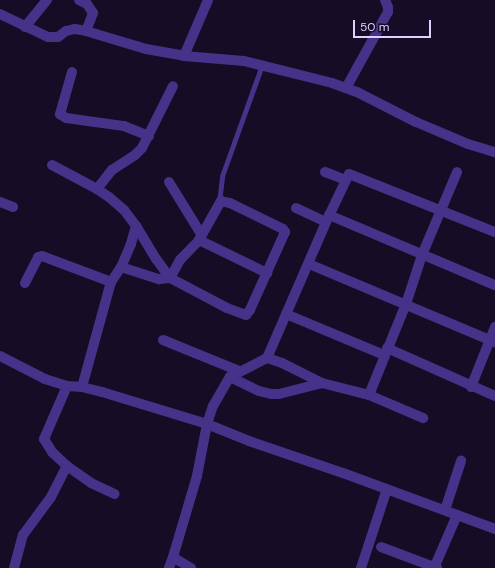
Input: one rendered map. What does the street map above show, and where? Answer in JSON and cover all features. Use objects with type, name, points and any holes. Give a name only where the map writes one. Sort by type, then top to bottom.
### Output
[{"type":"street","points":[[25,27],[46,0]]},
{"type":"street","points":[[79,0],[87,4],[93,14],[86,31]]},
{"type":"street","points":[[184,56],[208,0]]},
{"type":"street","points":[[346,88],[388,12],[388,7],[385,0]]},
{"type":"street","points":[[0,14],[25,27],[53,38],[70,30],[86,31],[146,49],[184,56],[231,59],[262,64],[346,88],[416,122],[468,144],[495,152]]},
{"type":"street","points":[[72,72],[59,112],[60,114],[66,118],[124,126],[148,136]]},
{"type":"street","points":[[97,189],[112,170],[135,155],[142,148],[173,86]]},
{"type":"street","points":[[52,165],[97,189],[124,210],[170,278],[227,308],[246,315],[250,310],[267,273],[284,230],[230,203],[221,201],[219,202],[200,237],[180,260],[170,278]]},
{"type":"street","points":[[325,172],[346,180]]},
{"type":"street","points":[[369,395],[385,352],[406,304],[422,255],[457,172]]},
{"type":"street","points":[[267,358],[328,218],[349,174],[495,232]]},
{"type":"street","points":[[169,182],[200,237],[267,273]]},
{"type":"street","points":[[0,202],[13,207]]},
{"type":"street","points":[[296,208],[328,218],[495,285]]},
{"type":"street","points":[[82,387],[111,282],[121,267],[131,244],[136,226]]},
{"type":"street","points":[[25,284],[38,257],[42,256],[111,282]]},
{"type":"street","points":[[309,264],[492,341]]},
{"type":"street","points":[[121,267],[159,279],[170,278]]},
{"type":"street","points":[[286,314],[495,396]]},
{"type":"street","points":[[471,387],[492,341],[495,327]]},
{"type":"street","points":[[163,340],[240,370]]},
{"type":"street","points":[[0,356],[45,379],[67,386],[82,387],[207,424],[249,441],[387,488],[495,529]]},
{"type":"street","points":[[169,568],[200,463],[207,424],[213,406],[230,377],[240,370],[267,358],[282,363],[322,383],[369,395],[423,418]]},
{"type":"street","points":[[230,377],[259,392],[271,394],[279,394],[322,383]]},
{"type":"street","points":[[67,386],[44,440],[52,452],[67,466],[92,483],[115,494]]},
{"type":"street","points":[[445,510],[461,460]]},
{"type":"street","points":[[14,568],[23,535],[51,497],[67,466]]},
{"type":"street","points":[[361,568],[387,488]]},
{"type":"street","points":[[381,547],[435,568],[457,515]]},
{"type":"street","points":[[172,557],[191,568]]},
{"type":"lane","points":[[219,202],[219,187],[222,176],[262,64]]}]
